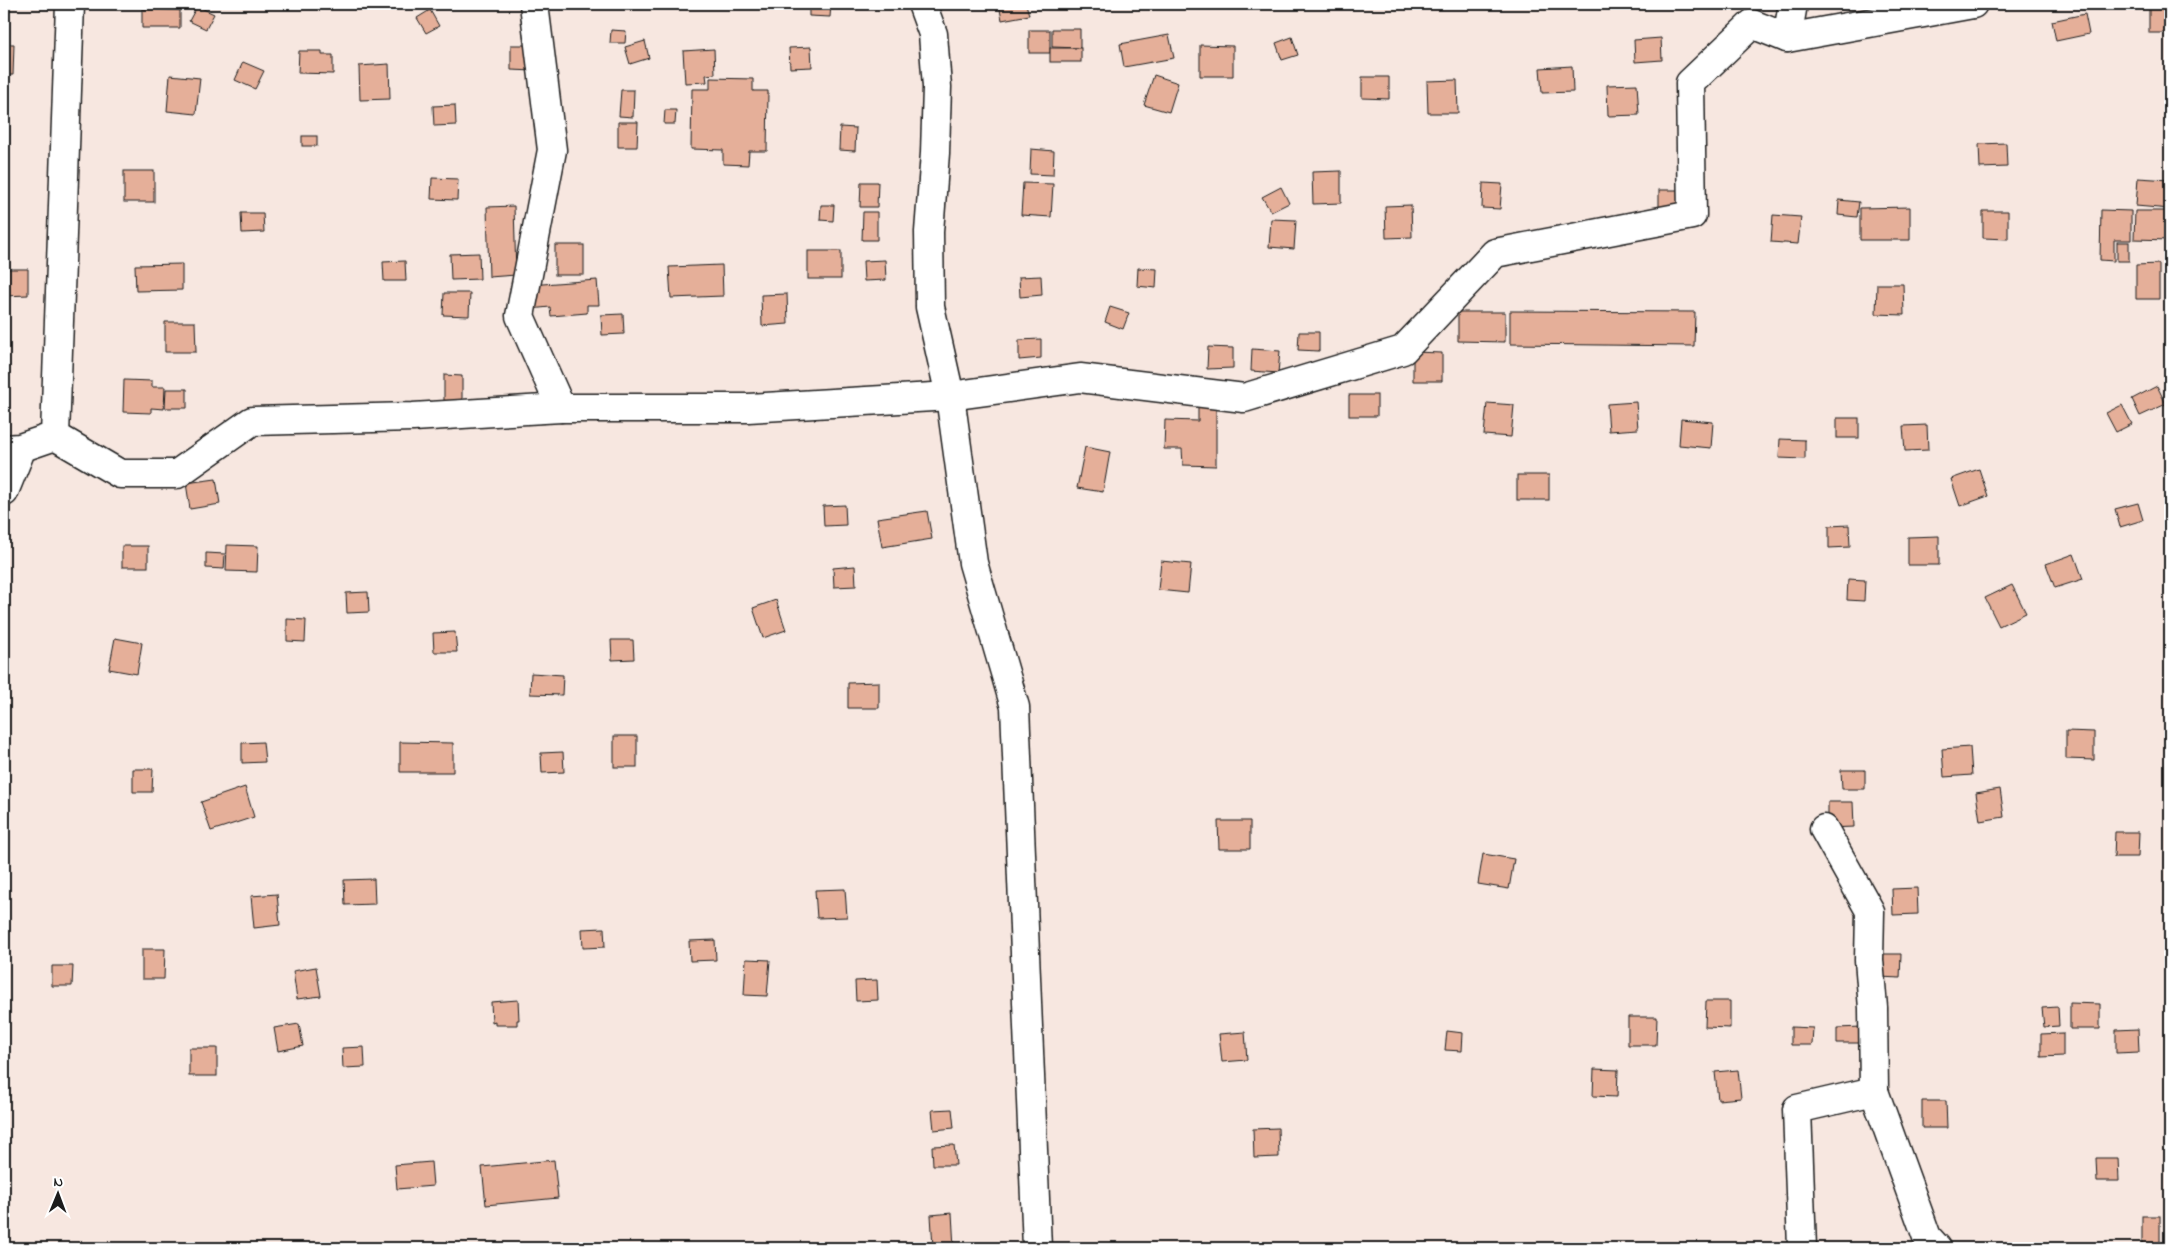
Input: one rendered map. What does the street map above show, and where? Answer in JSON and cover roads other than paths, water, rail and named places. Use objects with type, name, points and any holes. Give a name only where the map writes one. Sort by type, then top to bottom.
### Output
[{"type":"street","points":[[55,436],[70,4]]},
{"type":"street","points":[[534,4],[552,150],[520,316],[561,408]]},
{"type":"street","points":[[1787,38],[1794,4]]},
{"type":"street","points":[[4,492],[11,452],[55,436],[120,474],[177,474],[252,421],[413,417],[561,408],[748,408],[950,396],[1080,378],[1244,398],[1403,350],[1495,254],[1692,215],[1690,83],[1752,24],[1787,38],[1973,4]]},
{"type":"street","points":[[926,5],[933,34],[937,86],[935,153],[928,232],[930,307],[950,396],[973,563],[1015,707],[1037,1248]]},
{"type":"street","points":[[1824,829],[1870,911],[1868,960],[1872,1008],[1874,1091],[1927,1237],[1937,1248]]},
{"type":"street","points":[[1802,1248],[1797,1110],[1874,1091]]}]
